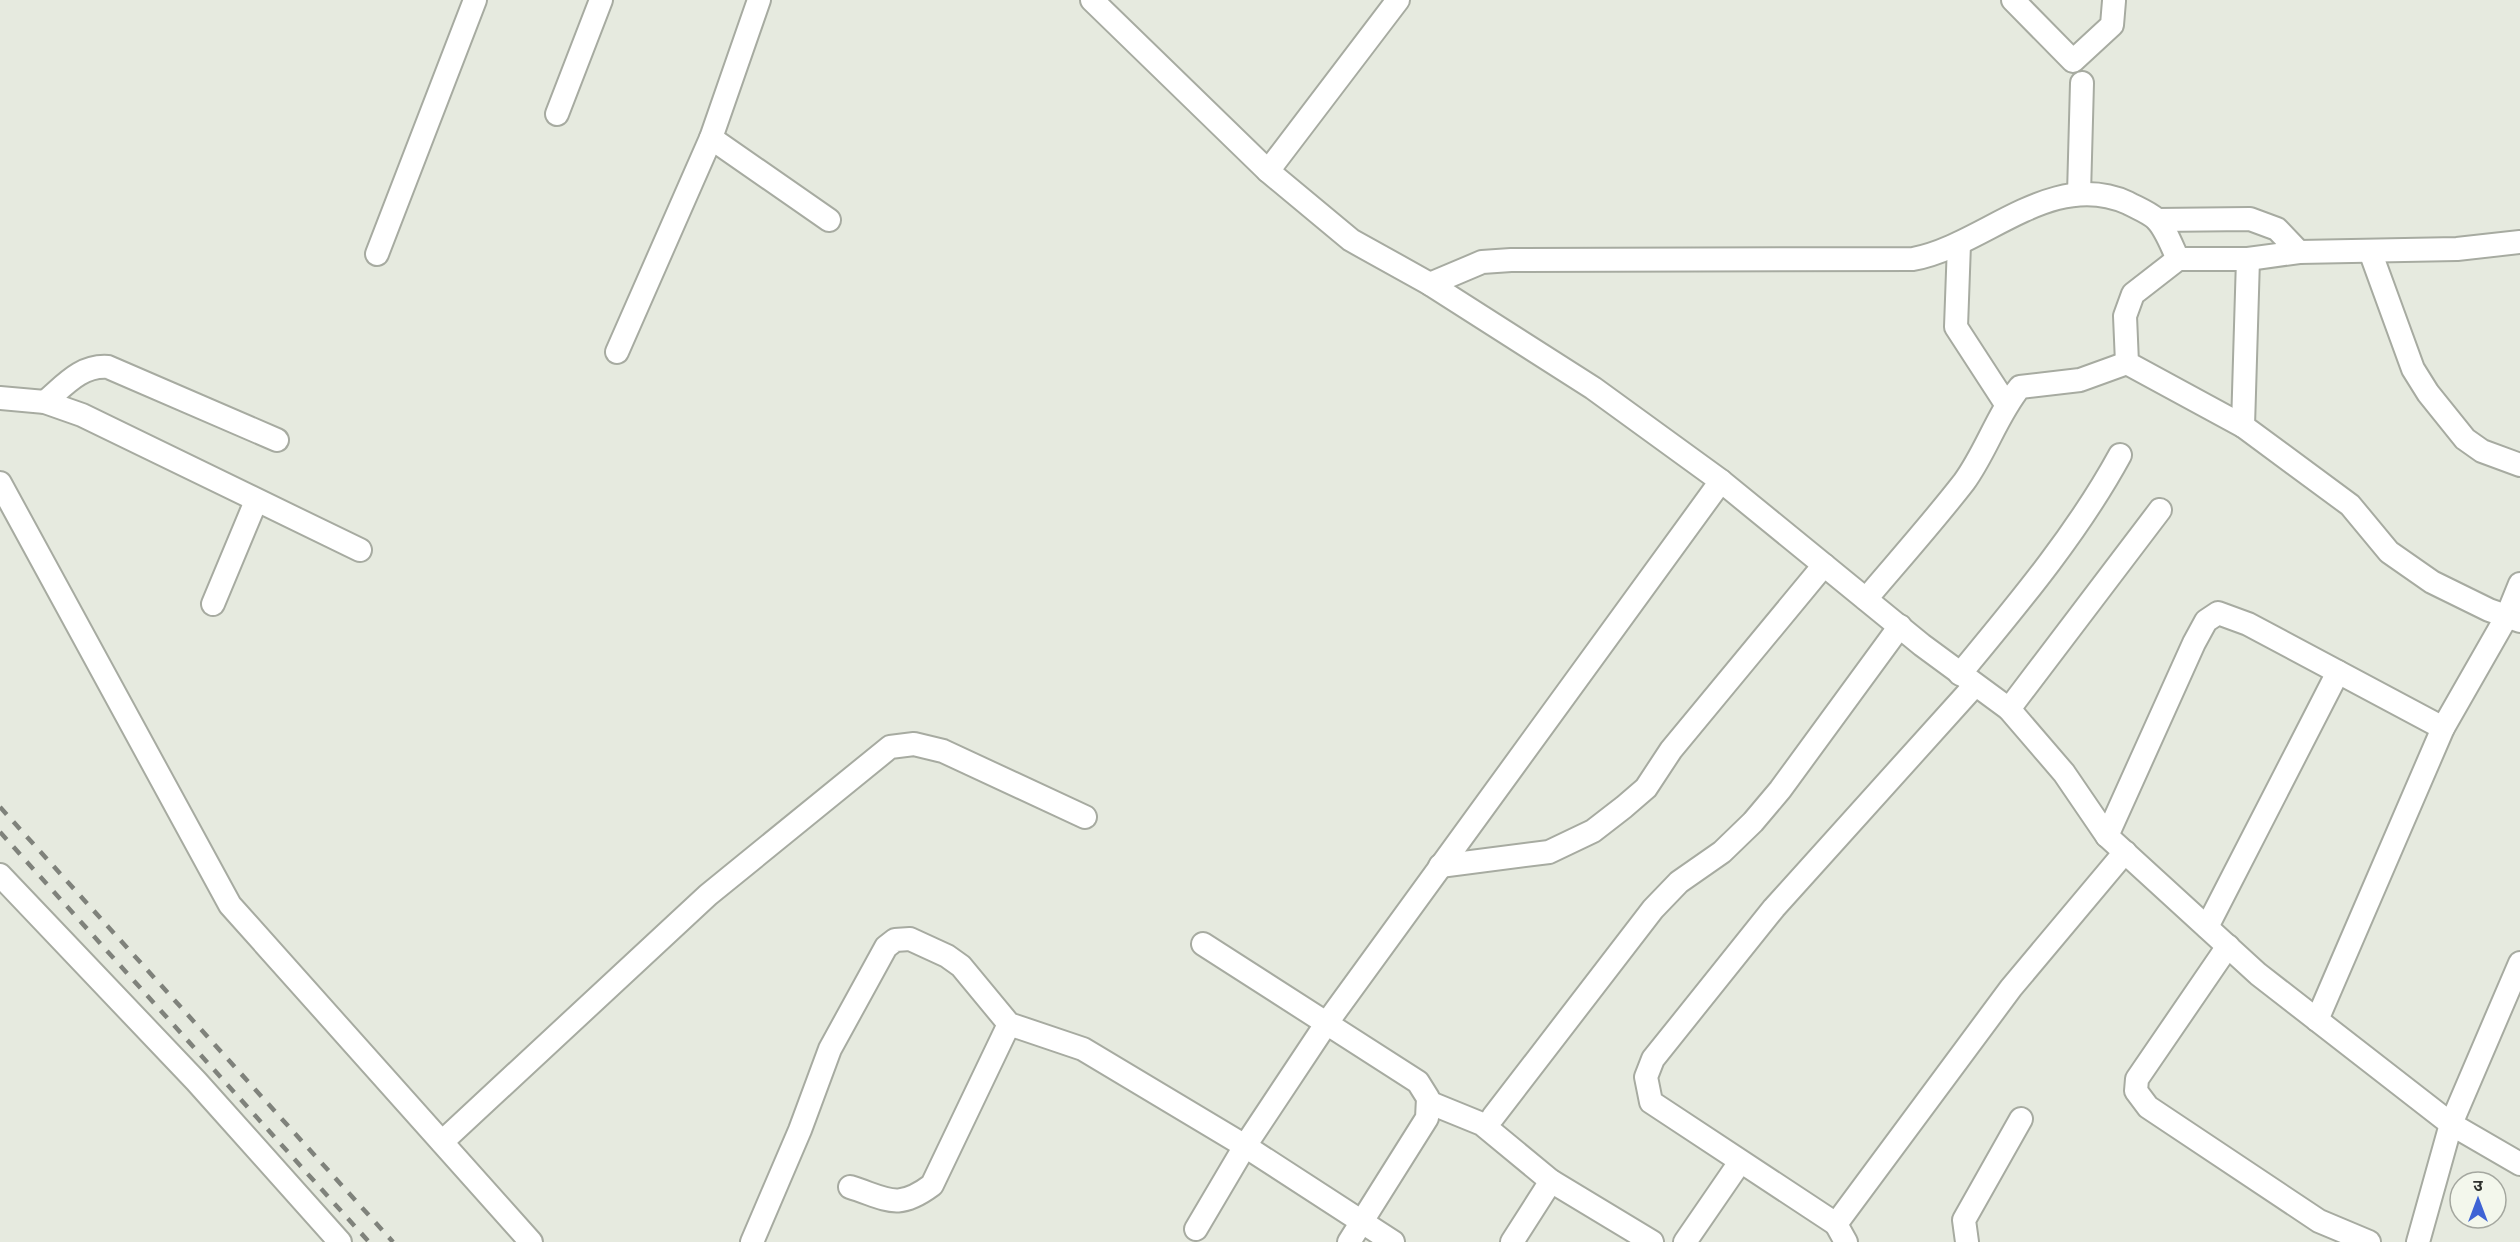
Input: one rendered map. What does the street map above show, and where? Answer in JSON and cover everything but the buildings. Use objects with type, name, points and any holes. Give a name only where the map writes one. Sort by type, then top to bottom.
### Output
[{"type":"street","points":[[377,254],[475,0]]},
{"type":"street","points":[[557,114],[601,0]]},
{"type":"street","points":[[616,352],[711,138],[759,0]]},
{"type":"street","points":[[1092,0],[1268,171],[1351,240],[1430,284],[1593,388],[1721,481],[1967,680],[2009,709],[2064,773],[2107,836],[2258,974],[2451,1124],[2520,1164]]},
{"type":"street","points":[[1268,171],[1398,0]]},
{"type":"street","points":[[2013,0],[2073,61],[2112,25],[2115,0]]},
{"type":"street","points":[[2079,194],[2082,83]]},
{"type":"street","points":[[711,138],[829,220]]},
{"type":"street","points":[[1430,284],[1482,262],[1912,259],[1929,256],[1959,244],[1995,223],[2044,203],[2079,194],[2115,198],[2157,220],[2250,219],[2277,229],[2299,252]]},
{"type":"street","points":[[2157,220],[2178,259]]},
{"type":"street","points":[[2127,363],[2125,316],[2133,294],[2178,259],[2248,259],[2299,252],[2480,248],[2520,242]]},
{"type":"street","points":[[1959,244],[1956,327],[2006,404]]},
{"type":"street","points":[[2370,251],[2413,369],[2428,393],[2465,439],[2482,451],[2520,465]]},
{"type":"street","points":[[2243,426],[2248,259]]},
{"type":"street","points":[[1866,599],[1965,480],[1996,427],[2006,404],[2020,387],[2080,380],[2127,363],[2243,426],[2350,505],[2389,552],[2432,582],[2514,619]]},
{"type":"street","points":[[45,402],[82,371],[94,366],[108,367],[277,440]]},
{"type":"street","points":[[0,398],[45,402],[82,415],[360,550]]},
{"type":"street","points":[[2120,455],[2104,484],[1967,680],[1773,908],[1653,1059],[1646,1077],[1651,1101],[1841,1233],[2010,988],[2125,852]]},
{"type":"street","points":[[1196,1229],[1245,1146],[1326,1024],[1721,481]]},
{"type":"street","points":[[0,483],[230,905],[531,1242]]},
{"type":"street","points":[[213,604],[256,501]]},
{"type":"street","points":[[2009,709],[2160,510]]},
{"type":"street","points":[[1440,866],[1549,852],[1593,831],[1624,807],[1646,788],[1671,750],[1824,565]]},
{"type":"street","points":[[2317,1020],[2443,728],[2514,619],[2520,584]]},
{"type":"street","points":[[2107,836],[2205,621],[2218,613],[2248,624],[2443,728]]},
{"type":"street","points":[[1493,1117],[1653,909],[1679,882],[1722,852],[1753,822],[1780,790],[1900,626]]},
{"type":"street","points":[[2207,927],[2338,672]]},
{"type":"street","points":[[442,1142],[708,895],[890,747],[914,744],[943,750],[1085,817]]},
{"type":"street","points":[[0,875],[196,1081],[340,1242]]},
{"type":"street","points":[[752,1242],[800,1130],[830,1049],[886,947],[895,940],[909,939],[947,956],[962,966],[1009,1024],[1083,1049],[1245,1146],[1393,1242]]},
{"type":"street","points":[[1203,944],[1418,1082],[1428,1101],[1427,1118],[1350,1242]]},
{"type":"street","points":[[2228,946],[2137,1079],[2136,1091],[2148,1107],[2319,1221],[2369,1242]]},
{"type":"street","points":[[2418,1242],[2451,1124],[2520,963]]},
{"type":"street","points":[[850,1187],[900,1203],[916,1197],[932,1185],[1009,1024]]},
{"type":"street","points":[[1428,1101],[1482,1124],[1551,1181],[1652,1242]]},
{"type":"street","points":[[1966,1242],[1964,1220],[2021,1119]]},
{"type":"street","points":[[1685,1242],[1740,1162]]},
{"type":"street","points":[[1512,1242],[1551,1181]]},
{"type":"railway","points":[[0,807],[393,1242]]},
{"type":"railway","points":[[0,832],[369,1242]]}]
